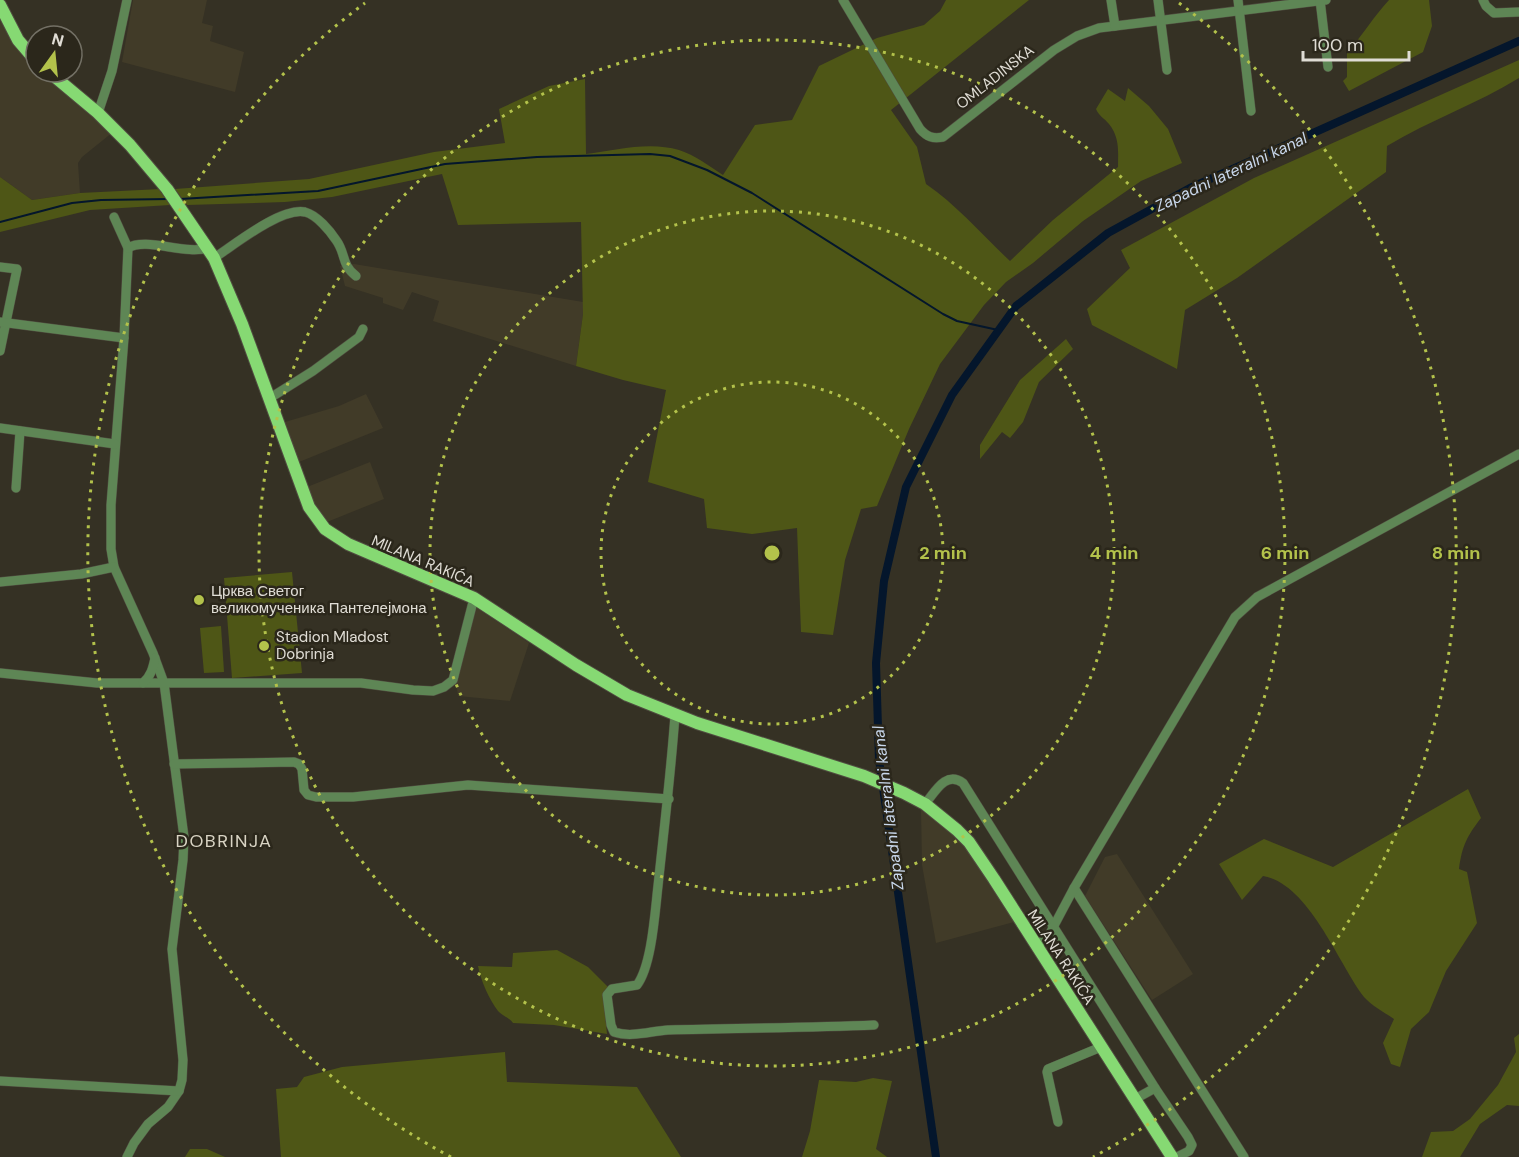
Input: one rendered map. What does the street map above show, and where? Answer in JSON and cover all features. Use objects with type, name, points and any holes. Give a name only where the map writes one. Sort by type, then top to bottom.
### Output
[{"type":"main road","points":[[1,10],[24,47]]},
{"type":"main road","name":"MILANA RAKIĆA","points":[[63,84],[98,113],[130,145],[167,189],[211,253],[232,298],[309,507],[325,529],[348,544],[474,598],[627,695],[675,715],[864,776],[925,804],[969,842],[1172,1157]]},
{"type":"street","points":[[98,113],[112,71],[126,0]]},
{"type":"street","name":"OMLADINSKA","points":[[843,0],[920,129],[929,137],[936,138],[943,137],[1065,43],[1087,32],[1115,26],[1322,0],[1328,67]]},
{"type":"street","points":[[1111,0],[1115,26]]},
{"type":"street","points":[[1158,0],[1167,70]]},
{"type":"street","points":[[1239,0],[1251,111]]},
{"type":"street","points":[[1483,0],[1494,13],[1519,12]]},
{"type":"street","points":[[128,248],[138,244],[211,253],[268,223],[294,213],[306,213],[316,219],[336,239],[346,267],[356,276]]},
{"type":"street","points":[[114,217],[128,248],[124,338],[110,523],[111,549],[114,567],[164,682],[184,837],[172,949],[184,1070],[179,1091],[168,1107],[148,1124],[127,1157]]},
{"type":"street","points":[[0,267],[17,269],[3,323],[0,351]]},
{"type":"street","points":[[3,323],[124,338]]},
{"type":"street","points":[[270,398],[313,371],[359,337],[363,329]]},
{"type":"street","points":[[0,428],[115,444]]},
{"type":"street","points":[[16,488],[20,431]]},
{"type":"street","points":[[1037,945],[1048,937],[1074,888],[1235,617],[1244,607],[1257,597],[1519,454]]},
{"type":"street","points":[[0,582],[81,574],[114,567]]},
{"type":"street","points":[[0,673],[97,683],[361,682],[434,691],[453,680],[474,598]]},
{"type":"street","points":[[143,683],[154,666],[155,658]]},
{"type":"street","points":[[675,715],[669,799],[653,927],[643,978],[637,985],[612,989],[607,995],[614,1032],[629,1035],[665,1030],[787,1029],[874,1025]]},
{"type":"street","points":[[174,764],[294,762],[302,769],[304,790],[308,795],[316,797],[353,797],[468,786],[669,799]]},
{"type":"street","points":[[925,804],[946,780],[957,779],[963,783],[1192,1145],[1189,1151],[1177,1157]]},
{"type":"street","points":[[1074,888],[1244,1157]]},
{"type":"street","points":[[1058,1122],[1048,1069],[1101,1047]]},
{"type":"street","points":[[0,1081],[179,1091]]},
{"type":"street","points":[[1135,1099],[1155,1088]]},
{"type":"shaded area","points":[[133,0],[207,0],[202,23],[213,26],[210,41],[244,52],[235,92],[122,62]]},
{"type":"shaded area","points":[[0,20],[15,46],[24,55],[24,84],[55,84],[113,132],[82,157],[78,163],[80,193],[32,200],[0,177]]},
{"type":"shaded area","points":[[354,264],[583,302],[576,366],[433,321],[439,301],[412,292],[403,310],[383,303],[383,298],[345,286],[340,266]]},
{"type":"shaded area","points":[[366,394],[383,428],[299,462],[285,422],[339,406]]},
{"type":"shaded area","points":[[370,462],[384,499],[327,522],[316,508],[307,487]]},
{"type":"shaded area","points":[[474,606],[529,643],[510,701],[458,696],[456,681]]},
{"type":"shaded area","points":[[921,810],[946,827],[972,854],[1014,922],[936,943],[922,865]]},
{"type":"shaded area","points":[[1117,854],[1193,974],[1152,1000],[1085,896],[1105,857]]},
{"type":"green space","points":[[946,0],[1029,0],[891,110],[917,147],[926,184],[959,211],[1010,261],[1053,220],[1118,167],[1118,145],[1115,134],[1096,109],[1108,89],[1125,101],[1128,88],[1149,106],[1168,129],[1182,163],[1141,181],[1083,221],[1033,263],[1006,282],[984,305],[940,364],[909,429],[877,506],[861,509],[845,560],[833,635],[801,632],[797,528],[752,534],[707,528],[704,499],[648,482],[666,390],[576,366],[583,314],[581,222],[458,225],[442,174],[332,197],[285,202],[187,205],[175,189],[309,179],[434,152],[505,143],[499,109],[549,86],[585,79],[586,154],[632,147],[668,147],[691,155],[723,175],[755,125],[792,120],[819,66],[877,38],[924,25],[940,11]]},
{"type":"green space","points":[[1389,0],[1429,0],[1432,26],[1423,52],[1349,91],[1343,81],[1347,77],[1347,53]]},
{"type":"green space","points":[[1519,60],[1519,78],[1387,146],[1386,172],[1237,278],[1185,310],[1177,369],[1092,325],[1087,309],[1130,268],[1121,250],[1254,178]]},
{"type":"green space","points":[[0,177],[32,200],[80,193],[161,189],[170,205],[90,210],[0,232]]},
{"type":"green space","points":[[1066,339],[1073,349],[1039,382],[1023,422],[1010,438],[1002,432],[980,459],[980,445],[1020,380]]},
{"type":"green space","name":"Stadion Mladost Dobrinja","points":[[292,572],[302,673],[232,678],[224,578]]},
{"type":"green space","points":[[221,626],[224,672],[204,673],[200,628]]},
{"type":"green space","points":[[1468,789],[1481,818],[1466,842],[1459,869],[1467,872],[1477,923],[1446,971],[1429,1012],[1411,1029],[1400,1067],[1391,1064],[1383,1043],[1394,1019],[1364,997],[1321,927],[1295,894],[1279,882],[1263,876],[1242,900],[1219,864],[1264,839],[1333,867]]},
{"type":"green space","points":[[557,950],[588,967],[608,987],[603,994],[607,1034],[554,1025],[513,1023],[500,1013],[492,1001],[483,984],[478,966],[512,967],[513,953]]},
{"type":"green space","points":[[1519,1034],[1519,1106],[1507,1105],[1480,1124],[1460,1157],[1422,1157],[1431,1132],[1453,1131],[1470,1119],[1498,1085],[1516,1052],[1514,1038]]},
{"type":"green space","points":[[505,1052],[507,1082],[637,1087],[681,1157],[281,1157],[276,1089],[297,1087],[304,1077],[342,1067]]},
{"type":"green space","points":[[873,1078],[892,1081],[876,1149],[887,1157],[802,1157],[810,1131],[819,1080],[856,1082]]},
{"type":"green space","points":[[190,1149],[207,1149],[225,1157],[185,1157]]},
{"type":"waterway","name":"Zapadni lateralni kanal","points":[[936,1157],[879,760],[876,663],[884,581],[906,487],[952,395],[1016,306],[1108,233],[1190,188],[1519,41]]},
{"type":"waterway","points":[[180,199],[318,191],[445,164],[537,157],[650,154],[670,156],[707,170],[752,193],[943,314],[957,321],[998,330]]},
{"type":"waterway","points":[[0,222],[72,203],[101,200],[169,199]]},
{"type":"place","name":"Црква Светог великомученика Пантелејмона","points":[[199,600]]},
{"type":"place","name":"Stadion Mladost Dobrinja","points":[[264,646]]},
{"type":"district","name":"DOBRINJA","points":[[224,841]]}]
